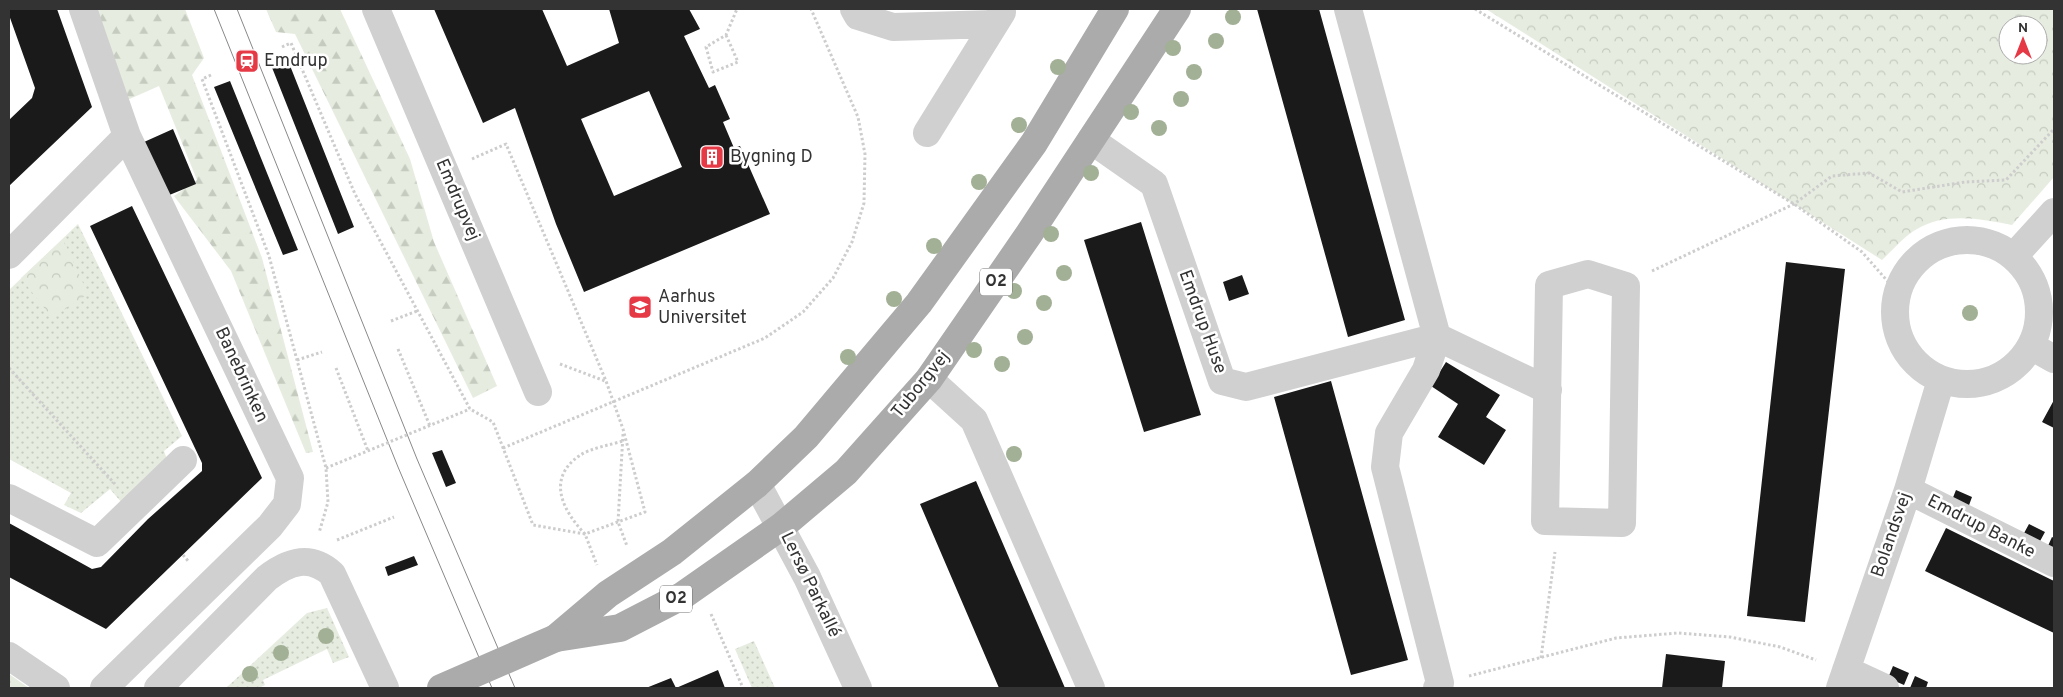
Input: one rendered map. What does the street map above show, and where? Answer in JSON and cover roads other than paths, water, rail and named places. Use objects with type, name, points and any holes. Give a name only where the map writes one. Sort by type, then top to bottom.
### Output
[{"type":"main road","name":"Tuborgvej","points":[[556,638],[608,594],[672,552],[757,484],[806,437],[920,303],[1034,143],[1115,9]]},
{"type":"main road","name":"Tuborgvej","points":[[441,688],[556,638],[620,628],[695,588],[782,526],[846,472],[929,379],[1177,9]]},
{"type":"street","name":"Banebrinken","points":[[83,9],[128,136],[290,478],[287,504],[270,526],[104,688]]},
{"type":"street","name":"Emdrupvej","points":[[376,9],[538,392]]},
{"type":"street","points":[[854,9],[858,16],[893,27],[999,16]]},
{"type":"street","points":[[1348,9],[1437,336],[1426,370],[1389,433],[1385,467],[1438,685]]},
{"type":"street","points":[[927,133],[999,16]]},
{"type":"street","points":[[9,255],[128,136]]},
{"type":"street","name":"Emdrup Huse","points":[[1091,140],[1154,184],[1222,381],[1246,387],[1437,336]]},
{"type":"street","points":[[2014,256],[2054,212]]},
{"type":"street","points":[[1970,239],[1994,244],[2014,256],[2030,275],[2039,298],[2039,323],[2043,352],[1993,380],[1967,384],[1942,380],[1919,365],[1902,344],[1895,318],[1897,292],[1908,270],[1925,253],[1946,242],[1970,239]]},
{"type":"street","points":[[1588,274],[1626,286],[1622,523],[1546,522],[1548,390],[1549,284],[1588,274]]},
{"type":"street","points":[[1437,336],[1548,390]]},
{"type":"street","points":[[929,379],[974,420],[1091,688]]},
{"type":"street","name":"Bolandsvej","points":[[1843,679],[1908,490],[1942,380]]},
{"type":"street","points":[[9,498],[97,543],[183,460]]},
{"type":"street","name":"Lersø Parkallé","points":[[757,484],[782,526],[858,688]]},
{"type":"street","name":"Emdrup Banke","points":[[1908,490],[2054,563]]},
{"type":"street","points":[[158,688],[268,578],[281,568],[295,562],[322,566],[332,574],[384,688]]},
{"type":"street","points":[[9,656],[56,688]]},
{"type":"street","points":[[1843,679],[1885,688]]},
{"type":"tram line","points":[[214,9],[398,467],[492,688]]},
{"type":"tram line","points":[[237,9],[417,459],[515,688]]},
{"type":"place","name":"Emdrup","points":[[247,61]]},
{"type":"place","name":"Bygning D","points":[[712,157]]},
{"type":"place","name":"Aarhus Universitet","points":[[640,307]]}]
